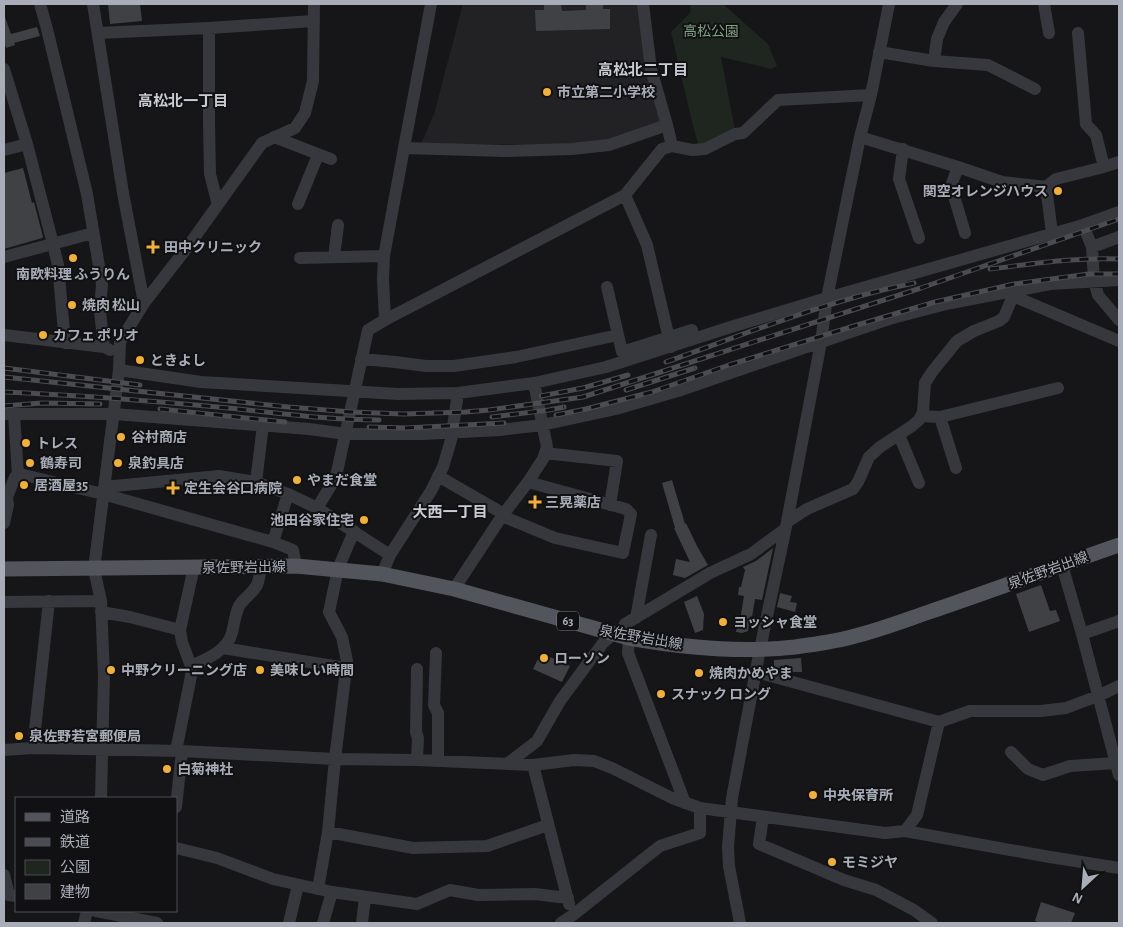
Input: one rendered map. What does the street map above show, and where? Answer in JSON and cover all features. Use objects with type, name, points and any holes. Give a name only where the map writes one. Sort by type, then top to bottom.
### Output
[{"type":"main road","name":"泉佐野岩出線","points":[[4,569],[262,566],[338,569],[382,574],[454,589],[620,636],[654,642],[714,648],[760,649],[794,647],[854,636],[975,597],[1119,546]]},
{"type":"street","points":[[40,4],[84,185],[93,233],[102,284],[100,311],[104,348]]},
{"type":"street","points":[[93,4],[123,193],[144,303]]},
{"type":"street","points":[[101,797],[104,676],[101,606],[94,569],[114,414],[120,342],[144,303],[218,205],[262,142],[295,128],[305,113],[314,80],[314,4]]},
{"type":"street","points":[[385,320],[384,256],[431,4]]},
{"type":"street","points":[[644,4],[651,69],[672,146]]},
{"type":"street","points":[[740,923],[729,866],[728,846],[732,798],[786,525],[827,298],[888,4]]},
{"type":"street","points":[[934,62],[937,39],[944,22],[958,4]]},
{"type":"street","points":[[1044,4],[1049,33]]},
{"type":"street","points":[[98,33],[314,21]]},
{"type":"street","points":[[209,28],[210,174],[218,205]]},
{"type":"street","points":[[1078,33],[1086,124],[1096,135],[1104,167]]},
{"type":"street","points":[[879,52],[934,62],[988,65],[1036,89]]},
{"type":"street","points":[[4,69],[27,144],[54,244],[58,265],[65,343]]},
{"type":"street","points":[[317,508],[337,472],[368,330],[625,194],[662,148],[672,146],[692,150],[705,149],[735,134],[743,133],[778,100],[870,95]]},
{"type":"street","points":[[404,148],[505,151],[572,149],[609,145],[667,125]]},
{"type":"street","points":[[860,136],[1002,182],[1046,187],[1056,179],[1119,162]]},
{"type":"street","points":[[274,137],[331,160]]},
{"type":"street","points":[[4,150],[27,144]]},
{"type":"street","points":[[903,150],[898,179],[919,238]]},
{"type":"street","points":[[298,204],[318,154]]},
{"type":"street","points":[[958,167],[951,186],[965,233]]},
{"type":"street","points":[[1046,187],[1052,233]]},
{"type":"street","points":[[625,194],[647,245],[670,342]]},
{"type":"street","points":[[607,287],[622,352],[670,342],[827,298],[1083,225],[1119,212]]},
{"type":"street","points":[[334,257],[338,225]]},
{"type":"street","points":[[1083,225],[1092,247],[1094,281],[1098,295],[1119,320]]},
{"type":"street","points":[[4,257],[93,233]]},
{"type":"street","points":[[1092,247],[1119,237]]},
{"type":"street","points":[[300,258],[384,256]]},
{"type":"street","points":[[18,475],[9,414],[114,414],[309,429],[346,434],[423,434],[500,430],[542,425],[616,409],[678,391],[890,319],[946,304],[1012,294],[1050,284],[1119,280]]},
{"type":"street","points":[[1012,294],[1119,341]]},
{"type":"street","points":[[506,764],[537,741],[560,701],[603,643],[620,636],[625,624],[710,573],[751,554],[807,509],[853,489],[869,457],[880,447],[920,420],[923,412],[925,383],[957,341],[974,331],[1004,318],[1012,294]]},
{"type":"street","points":[[119,370],[201,382],[398,394],[458,393],[534,383],[606,367],[670,342],[692,330]]},
{"type":"street","points":[[4,335],[104,348],[119,355]]},
{"type":"street","points":[[362,359],[426,366],[454,366],[516,357],[618,335]]},
{"type":"street","points":[[454,589],[543,459],[547,447],[534,383]]},
{"type":"street","points":[[922,416],[940,417],[1058,388]]},
{"type":"street","points":[[382,574],[390,555],[431,491],[443,467],[451,440],[458,393]]},
{"type":"street","points":[[940,417],[956,468]]},
{"type":"street","points":[[256,482],[262,433]]},
{"type":"street","points":[[899,434],[919,483]]},
{"type":"street","points":[[545,453],[617,461],[610,505]]},
{"type":"street","points":[[4,523],[8,505],[5,497],[15,477],[20,474],[104,490],[273,542],[292,550],[296,566]]},
{"type":"street","points":[[104,490],[219,476],[256,482],[288,494],[317,508],[390,555]]},
{"type":"street","points":[[438,476],[503,515],[555,538],[622,553],[631,514],[626,509],[528,482]]},
{"type":"street","points":[[273,542],[288,494]]},
{"type":"street","points":[[318,889],[328,832],[346,668],[342,637],[329,612],[338,569],[354,531]]},
{"type":"street","points":[[636,618],[651,535]]},
{"type":"street","points":[[1011,752],[1028,769],[1043,775],[1070,766],[1117,764],[1062,565]]},
{"type":"street","points":[[191,666],[204,661],[228,643],[240,605],[256,586],[262,566]]},
{"type":"street","points":[[177,797],[179,751],[192,671],[180,630],[194,567]]},
{"type":"street","points":[[4,602],[49,601],[101,606],[130,617],[180,630]]},
{"type":"street","points":[[33,748],[49,601]]},
{"type":"street","points":[[1082,634],[1119,621]]},
{"type":"street","points":[[620,636],[628,652],[685,802]]},
{"type":"street","points":[[223,648],[346,668]]},
{"type":"street","points":[[436,653],[434,705],[438,713],[438,761]]},
{"type":"street","points":[[416,760],[418,738],[416,732],[417,669]]},
{"type":"street","points":[[756,672],[939,722],[970,711],[1041,711],[1066,708],[1119,686]]},
{"type":"street","points":[[906,831],[917,815],[939,722]]},
{"type":"street","points":[[4,750],[33,748],[179,751],[533,765],[574,760],[594,761],[672,798],[700,808],[886,833],[906,831],[1119,868]]},
{"type":"street","points":[[533,765],[574,919]]},
{"type":"street","points":[[561,923],[574,919],[660,846],[700,832],[700,808]]},
{"type":"street","points":[[763,817],[760,844],[844,880],[876,890],[914,910],[932,923]]},
{"type":"street","points":[[328,832],[413,848],[487,846],[548,825]]},
{"type":"street","points":[[178,848],[217,858],[273,880],[332,892],[417,904],[450,890],[478,895],[535,894],[568,898]]},
{"type":"street","points":[[4,875],[10,897]]},
{"type":"street","points":[[289,923],[298,885]]},
{"type":"street","points":[[323,923],[332,892]]},
{"type":"street","points":[[362,923],[365,897]]},
{"type":"street","points":[[86,914],[157,923]]},
{"type":"shaded area","name":"市立第二小学校","points":[[463,4],[639,4],[663,117],[660,123],[606,140],[570,145],[421,144],[434,114]]},
{"type":"green space","name":"高松公園","points":[[691,4],[723,4],[768,44],[777,66],[771,69],[721,57],[735,130],[699,146],[671,32],[690,13]]},
{"type":"building","points":[[108,4],[140,4],[142,21],[110,24]]},
{"type":"building","points":[[544,4],[561,4],[562,11],[586,10],[586,4],[603,4],[603,9],[610,9],[610,29],[536,31],[535,10],[544,10]]},
{"type":"building","points":[[4,17],[11,34],[37,27],[40,36],[14,43],[15,45],[6,48],[4,42]]},
{"type":"building","points":[[23,168],[43,237],[4,249],[4,173]]},
{"type":"building","points":[[672,480],[685,524],[708,565],[685,578],[673,575],[676,559],[690,562],[674,528],[662,483]]},
{"type":"building","points":[[773,548],[762,600],[755,599],[748,631],[736,632],[744,596],[738,595],[745,570],[743,567],[756,561]]},
{"type":"building","points":[[1041,585],[1050,611],[1056,610],[1060,621],[1029,632],[1016,594]]},
{"type":"building","points":[[780,593],[792,596],[790,602],[797,603],[795,612],[777,607]]},
{"type":"building","points":[[697,596],[704,614],[703,630],[695,633],[684,602]]},
{"type":"building","points":[[541,653],[570,666],[562,682],[533,669]]},
{"type":"building","points":[[801,658],[802,672],[785,672],[785,668],[774,669],[774,660]]},
{"type":"building","points":[[1041,902],[1075,913],[1071,923],[1041,923],[1035,921]]},
{"type":"railway","points":[[4,377],[288,407],[404,414],[489,410],[583,397],[921,288],[1119,219]]},
{"type":"railway","points":[[990,269],[1071,260],[1119,259]]},
{"type":"railway","points":[[556,415],[652,392],[729,365],[935,302],[1014,284],[1089,274],[1119,274]]},
{"type":"railway","points":[[666,362],[851,298],[914,283]]},
{"type":"railway","points":[[4,368],[140,385]]},
{"type":"railway","points":[[626,390],[695,368]]},
{"type":"railway","points":[[541,396],[583,388],[628,375]]},
{"type":"railway","points":[[4,392],[116,398],[322,418],[379,420]]},
{"type":"railway","points":[[4,406],[42,403],[100,404]]},
{"type":"railway","points":[[492,417],[564,407]]},
{"type":"railway","points":[[160,409],[285,422]]},
{"type":"railway","points":[[369,427],[406,428],[504,423]]},
{"type":"place","name":"市立第二小学校","points":[[547,92]]},
{"type":"place","name":"関空オレンジハウス","points":[[1058,191]]},
{"type":"place","name":"田中クリニック","points":[[153,247]]},
{"type":"place","name":"南欧料理 ふうりん","points":[[73,258]]},
{"type":"place","name":"焼肉 松山","points":[[72,305]]},
{"type":"place","name":"カフェ ポリオ","points":[[43,335]]},
{"type":"place","name":"ときよし","points":[[140,360]]},
{"type":"place","name":"谷村商店","points":[[121,437]]},
{"type":"place","name":"トレス","points":[[26,443]]},
{"type":"place","name":"鶴寿司","points":[[30,463]]},
{"type":"place","name":"泉釣具店","points":[[118,463]]},
{"type":"place","name":"やまだ食堂","points":[[297,480]]},
{"type":"place","name":"居酒屋35","points":[[24,485]]},
{"type":"place","name":"定生会谷口病院","points":[[173,488]]},
{"type":"place","name":"三晃薬店","points":[[535,502]]},
{"type":"place","name":"池田谷家住宅","points":[[364,520]]},
{"type":"place","name":"ヨッシャ食堂","points":[[723,622]]},
{"type":"place","name":"ローソン","points":[[544,658]]},
{"type":"place","name":"中野クリーニング店","points":[[111,670]]},
{"type":"place","name":"美味しい時間","points":[[260,670]]},
{"type":"place","name":"焼肉かめやま","points":[[699,673]]},
{"type":"place","name":"スナック ロング","points":[[661,694]]},
{"type":"place","name":"泉佐野若宮郵便局","points":[[19,736]]},
{"type":"place","name":"白菊神社","points":[[167,769]]},
{"type":"place","name":"中央保育所","points":[[813,795]]},
{"type":"place","name":"モミジヤ","points":[[832,862]]},
{"type":"district","name":"高松北二丁目","points":[[643,70]]},
{"type":"district","name":"高松北一丁目","points":[[183,101]]},
{"type":"district","name":"大西一丁目","points":[[450,512]]}]
